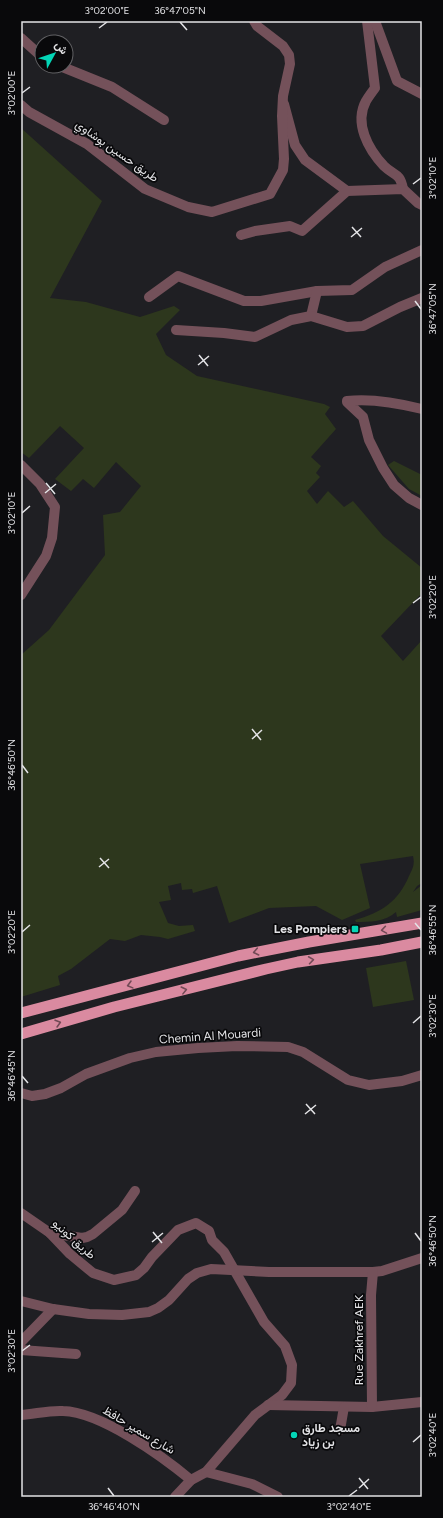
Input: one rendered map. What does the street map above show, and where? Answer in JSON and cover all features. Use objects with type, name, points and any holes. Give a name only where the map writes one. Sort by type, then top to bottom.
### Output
[{"type":"highway","points":[[21,1013],[238,956],[309,942],[422,923]]},
{"type":"highway","points":[[21,1034],[266,968],[422,942]]},
{"type":"street","name":"طريق حسين بوشاوي","points":[[21,105],[29,112],[87,144],[146,189],[188,207],[212,212],[270,194],[283,170],[283,100],[290,64],[289,55],[283,46],[257,26],[254,21]]},
{"type":"street","points":[[367,21],[375,88],[365,102],[361,121],[365,137],[374,154],[401,180],[403,189],[422,205]]},
{"type":"street","points":[[375,21],[397,81],[422,94]]},
{"type":"street","points":[[21,38],[34,50]]},
{"type":"street","points":[[74,72],[112,87],[164,120]]},
{"type":"street","points":[[283,100],[295,146],[305,160],[347,191],[403,189]]},
{"type":"street","points":[[240,235],[255,231],[290,226],[302,232],[347,191]]},
{"type":"street","points":[[149,297],[178,276],[244,301],[261,301],[317,291],[352,290],[385,267],[422,250]]},
{"type":"street","points":[[311,316],[317,291]]},
{"type":"street","points":[[176,330],[224,333],[255,337],[291,320],[311,316],[347,327],[363,326],[400,307],[422,298]]},
{"type":"street","points":[[422,409],[393,402],[347,401],[363,417],[369,440],[383,468],[394,485],[409,498],[422,505]]},
{"type":"street","points":[[21,465],[40,484],[55,507],[52,538],[46,556],[21,595]]},
{"type":"street","name":"Chemin Al Mouardi","points":[[21,1093],[32,1096],[45,1094],[61,1088],[86,1074],[130,1058],[156,1052],[237,1046],[288,1047],[303,1052],[348,1080],[369,1085],[402,1081],[422,1075]]},
{"type":"street","points":[[50,1232],[82,1238],[87,1237],[93,1234],[122,1210],[135,1191]]},
{"type":"street","name":"طريق كونيو","points":[[21,1213],[50,1232],[70,1254],[93,1273],[114,1280],[136,1275],[178,1230],[196,1223],[209,1231],[212,1240],[224,1252],[235,1271]]},
{"type":"street","points":[[21,1301],[53,1309],[89,1314],[122,1316],[149,1312],[169,1300],[188,1280],[197,1273],[211,1269],[269,1272],[373,1272],[382,1271],[422,1258]]},
{"type":"street","points":[[175,1497],[191,1480],[206,1472],[255,1415],[282,1395],[291,1383],[292,1365],[285,1346],[264,1322],[235,1271]]},
{"type":"street","name":"Rue Zakhref AEK","points":[[372,1407],[371,1295],[373,1272]]},
{"type":"street","points":[[21,1342],[53,1309]]},
{"type":"street","points":[[21,1350],[76,1354]]},
{"type":"street","points":[[268,1405],[372,1407],[422,1402]]},
{"type":"street","points":[[340,1430],[344,1407]]},
{"type":"street","name":"شارع سمير حافظ","points":[[21,1415],[64,1411],[93,1417],[158,1454],[191,1480]]},
{"type":"street","points":[[206,1472],[252,1484],[278,1497]]},
{"type":"green space","points":[[21,128],[102,201],[50,298],[86,302],[140,317],[174,306],[180,310],[156,334],[166,355],[197,376],[324,404],[330,407],[325,414],[336,429],[311,457],[321,466],[316,473],[320,477],[307,491],[317,504],[328,491],[344,507],[353,501],[383,536],[422,568],[422,593],[381,636],[403,661],[422,640],[422,883],[417,886],[413,892],[422,885],[422,910],[397,917],[396,912],[387,918],[377,921],[356,922],[355,920],[365,917],[388,905],[400,893],[412,871],[414,864],[413,856],[360,864],[370,908],[342,920],[316,906],[269,908],[229,923],[217,886],[193,893],[192,889],[182,890],[181,883],[168,886],[171,900],[159,902],[168,923],[179,926],[193,925],[195,931],[168,939],[141,935],[125,941],[110,939],[71,969],[58,976],[60,985],[21,997],[21,655],[49,630],[105,555],[103,515],[120,512],[141,486],[116,462],[94,488],[83,479],[71,491],[55,479],[84,448],[60,426],[29,458],[21,452]]},
{"type":"green space","points":[[394,461],[422,475],[422,496],[409,489],[388,465]]},
{"type":"green space","points":[[406,961],[414,1000],[373,1007],[366,968]]},
{"type":"place","name":"Les Pompiers","points":[[355,929]]},
{"type":"place","name":"مسجد طارق بن زياد","points":[[294,1435]]}]
